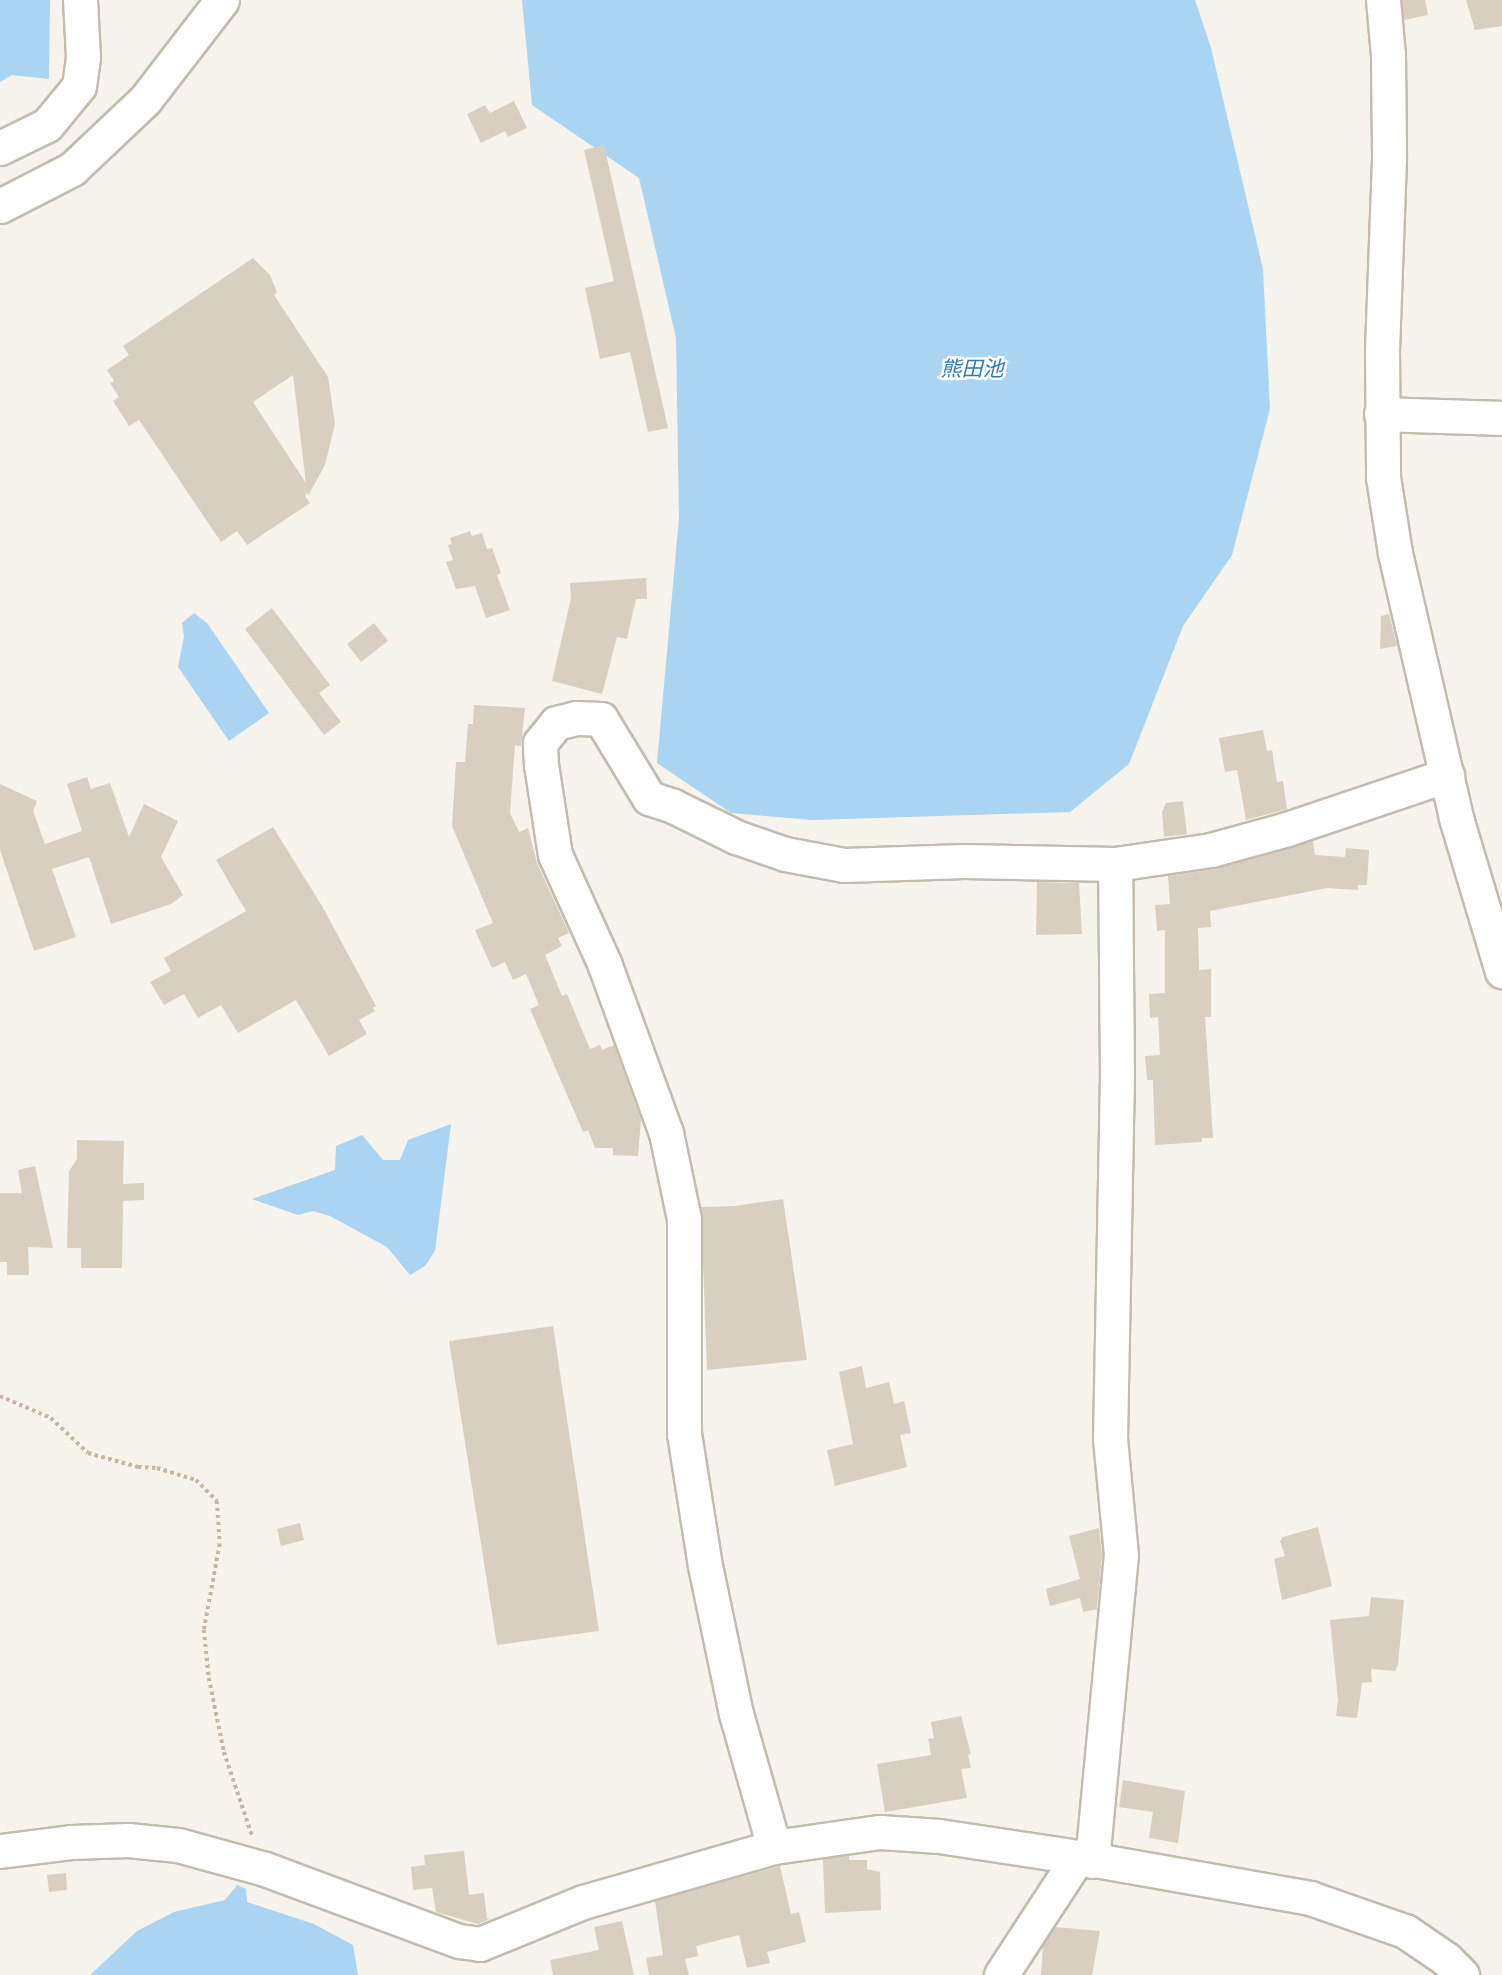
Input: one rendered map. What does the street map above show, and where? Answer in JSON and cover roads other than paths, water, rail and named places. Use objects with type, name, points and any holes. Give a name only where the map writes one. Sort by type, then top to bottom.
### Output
[{"type":"street","points":[[0,148],[47,125],[79,86],[83,57],[80,0]]},
{"type":"street","points":[[0,206],[72,169],[145,100],[222,0]]},
{"type":"street","points":[[1383,0],[1388,55],[1390,159],[1381,414],[1383,477],[1395,553],[1456,818],[1502,971]]},
{"type":"street","points":[[1381,414],[1502,418]]},
{"type":"street","points":[[775,1847],[736,1714],[705,1566],[684,1434],[684,1219],[666,1133],[605,965],[555,855],[540,743],[556,723],[576,718],[601,719],[649,798],[785,854],[844,865],[941,861],[1115,864],[1211,850],[1287,829],[1447,775]]},
{"type":"street","points":[[1001,1975],[1085,1859],[1121,1555],[1110,1439],[1117,1077],[1115,864]]},
{"type":"street","points":[[0,1851],[72,1842],[128,1840],[178,1845],[265,1869],[459,1941],[480,1944],[583,1902],[775,1847],[880,1832],[939,1836],[1310,1898],[1405,1931],[1446,1959],[1462,1975]]},
{"type":"water","points":[[0,0],[50,0],[49,79],[12,75],[0,82]]},
{"type":"water","name":"熊田池","points":[[522,0],[1195,0],[1211,48],[1263,269],[1270,409],[1232,555],[1183,626],[1129,764],[1070,812],[812,820],[731,813],[657,763],[679,518],[676,338],[639,178],[532,105]]},
{"type":"water","points":[[194,613],[207,623],[269,713],[229,741],[178,667],[184,637],[182,623]]},
{"type":"water","points":[[451,1124],[435,1251],[425,1266],[410,1275],[387,1247],[330,1216],[313,1211],[298,1215],[252,1199],[335,1170],[336,1146],[362,1135],[383,1160],[400,1160],[408,1140]]},
{"type":"water","points":[[237,1885],[246,1889],[247,1902],[314,1924],[353,1945],[358,1975],[90,1975],[137,1931],[174,1912],[225,1900]]}]
